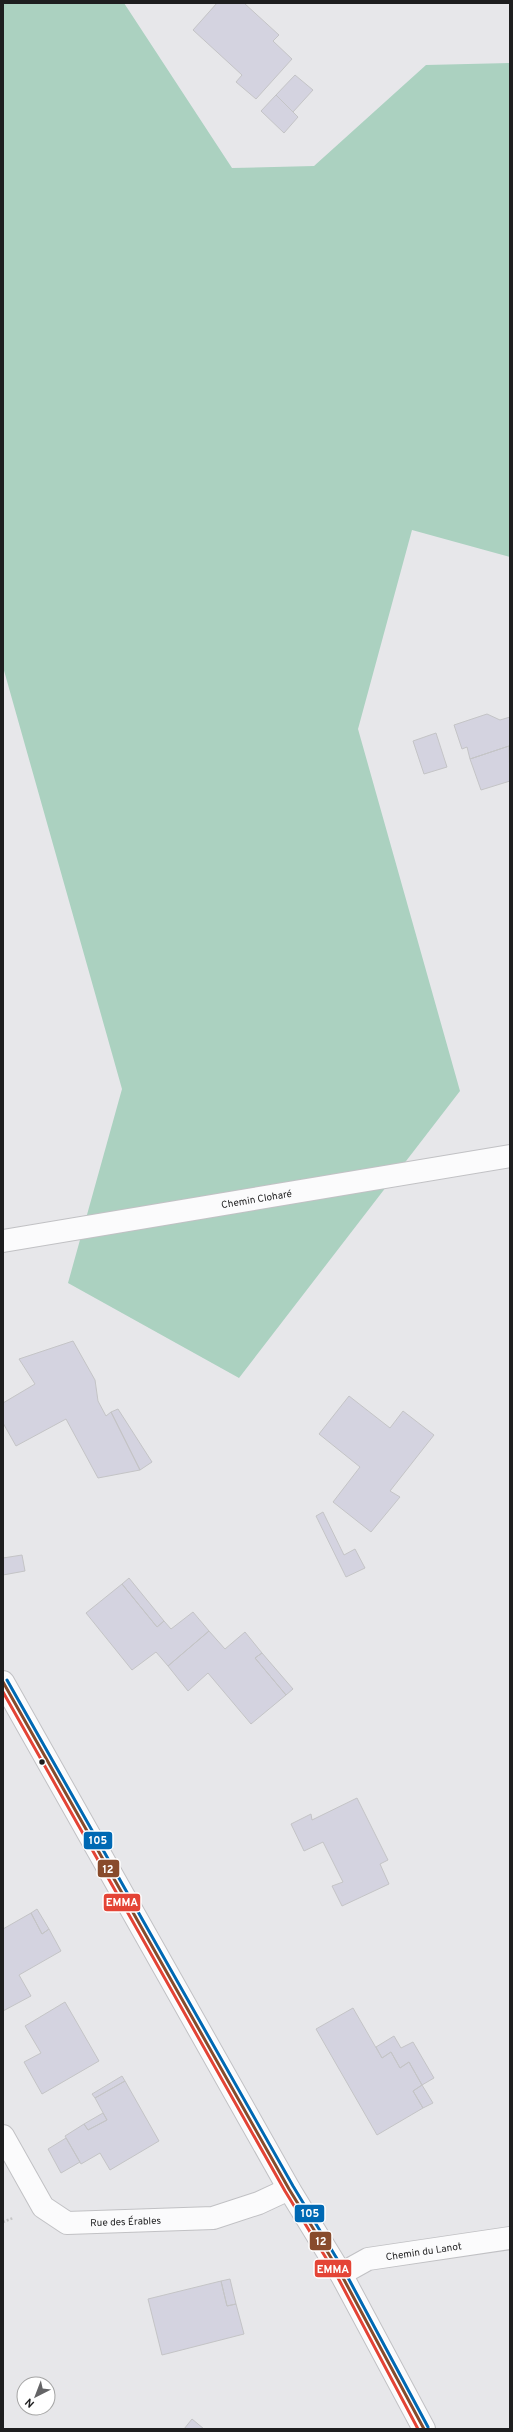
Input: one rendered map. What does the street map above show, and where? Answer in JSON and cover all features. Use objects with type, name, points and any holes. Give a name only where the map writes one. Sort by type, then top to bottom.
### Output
[{"type":"street","name":"Chemin Cloharé","points":[[3,1241],[510,1156]]},
{"type":"street","points":[[3,1682],[289,2189],[341,2274],[424,2429]]},
{"type":"street","name":"Rue des Érables","points":[[3,2136],[43,2207],[67,2223],[213,2218],[260,2203],[289,2189]]},
{"type":"street","name":"Chemin du Lanot","points":[[341,2274],[368,2259],[510,2238]]},
{"type":"green space","points":[[3,3],[124,3],[232,168],[314,166],[426,65],[510,63],[510,557],[412,530],[358,729],[460,1091],[239,1378],[68,1283],[122,1089],[3,667]]},
{"type":"building","points":[[217,3],[244,3],[279,35],[273,41],[292,59],[256,99],[236,82],[242,75],[193,30]]},
{"type":"building","points":[[295,75],[313,90],[293,112],[276,95]]},
{"type":"building","points":[[276,95],[298,117],[284,133],[261,111]]},
{"type":"building","points":[[487,714],[500,720],[510,717],[510,749],[509,746],[470,759],[467,747],[462,749],[454,725]]},
{"type":"building","points":[[436,733],[447,767],[424,774],[413,741]]},
{"type":"building","points":[[509,746],[510,781],[481,790],[470,759]]},
{"type":"building","points":[[73,1341],[95,1380],[98,1401],[106,1416],[111,1412],[140,1470],[98,1478],[66,1419],[16,1446],[3,1423],[3,1403],[35,1384],[19,1359]]},
{"type":"building","points":[[349,1396],[390,1428],[403,1411],[434,1435],[390,1491],[400,1497],[371,1532],[333,1502],[360,1467],[319,1434]]},
{"type":"building","points":[[118,1409],[152,1462],[140,1470],[111,1412]]},
{"type":"building","points":[[323,1512],[344,1555],[355,1549],[365,1568],[346,1577],[316,1516]]},
{"type":"building","points":[[22,1555],[25,1571],[3,1575],[3,1558]]},
{"type":"building","points":[[129,1578],[164,1621],[157,1627],[122,1584]]},
{"type":"building","points":[[122,1584],[157,1627],[164,1621],[171,1629],[193,1612],[209,1631],[168,1666],[156,1652],[132,1670],[86,1613]]},
{"type":"building","points":[[209,1631],[225,1649],[245,1632],[262,1653],[255,1658],[286,1695],[251,1724],[208,1673],[188,1691],[168,1666]]},
{"type":"building","points":[[262,1653],[293,1689],[286,1695],[255,1658]]},
{"type":"building","points":[[357,1798],[388,1860],[380,1864],[389,1884],[342,1906],[332,1886],[343,1882],[323,1842],[304,1851],[291,1824],[311,1814],[312,1820]]},
{"type":"building","points":[[37,1909],[49,1929],[42,1934],[31,1913]]},
{"type":"building","points":[[31,1913],[42,1934],[49,1929],[61,1951],[19,1975],[31,1996],[3,2011],[3,1929]]},
{"type":"building","points":[[65,2002],[99,2061],[42,2094],[24,2062],[41,2053],[25,2026]]},
{"type":"building","points":[[353,2008],[382,2058],[391,2052],[400,2068],[409,2062],[422,2085],[413,2091],[423,2108],[377,2135],[316,2029]]},
{"type":"building","points":[[394,2036],[401,2048],[413,2042],[434,2078],[422,2085],[409,2062],[400,2068],[391,2052],[382,2058],[376,2047]]},
{"type":"building","points":[[122,2076],[125,2081],[95,2098],[92,2094]]},
{"type":"building","points":[[125,2081],[159,2141],[110,2170],[100,2153],[81,2164],[65,2136],[84,2124],[88,2130],[107,2120],[95,2098]]},
{"type":"building","points":[[422,2085],[433,2103],[423,2108],[413,2091]]},
{"type":"building","points":[[103,2113],[107,2120],[88,2130],[84,2124]]},
{"type":"building","points":[[66,2138],[80,2162],[61,2173],[48,2149]]},
{"type":"building","points":[[230,2279],[236,2304],[227,2306],[221,2281]]},
{"type":"building","points":[[221,2281],[227,2306],[236,2304],[244,2334],[162,2355],[148,2299]]},
{"type":"building","points":[[192,2419],[204,2429],[184,2429]]},
{"type":"transit line","name":"105","points":[[7,1680],[293,2186],[345,2272],[428,2427]]},
{"type":"transit line","name":"12","points":[[3,1682],[289,2189],[341,2274],[424,2429]]},
{"type":"transit line","name":"EMMA","points":[[3,1692],[285,2191],[337,2276],[418,2429]]}]
